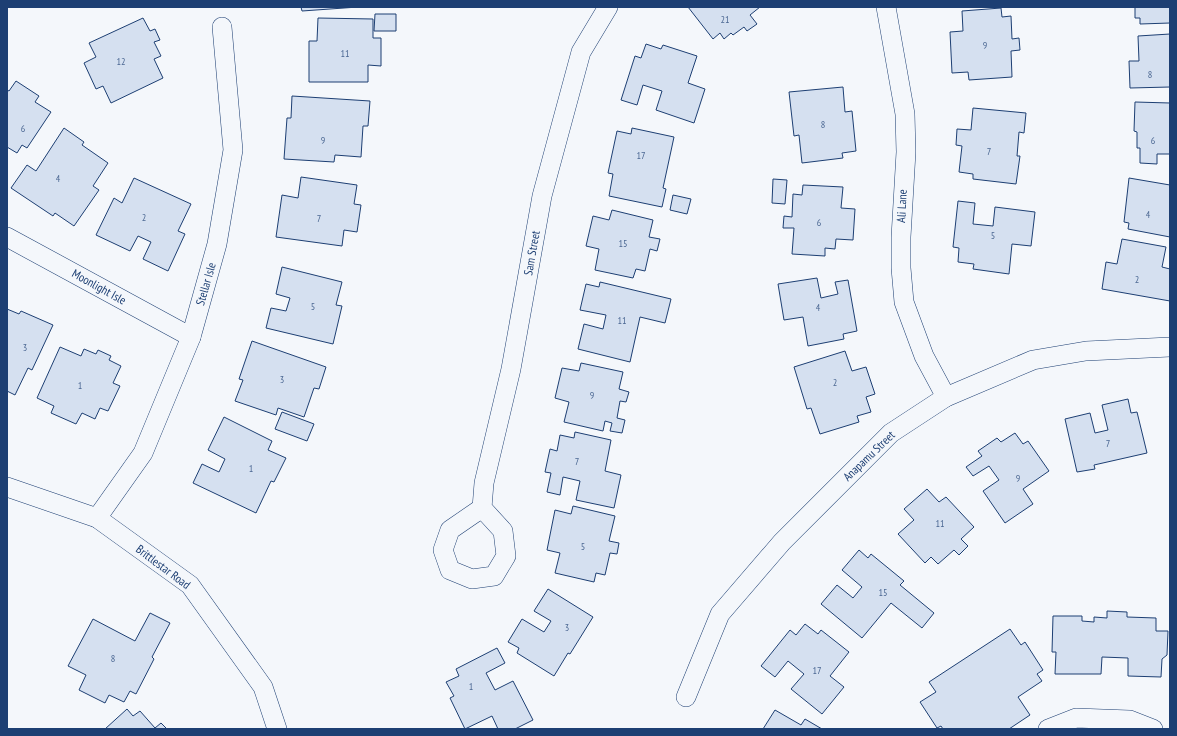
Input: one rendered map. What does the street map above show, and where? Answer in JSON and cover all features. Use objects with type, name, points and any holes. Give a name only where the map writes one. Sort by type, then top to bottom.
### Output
[{"type":"street","name":"Sam Street","points":[[482,508],[484,483],[511,369],[542,196],[581,52],[608,7]]},
{"type":"street","name":"Ali Lane","points":[[886,7],[905,114],[906,152],[901,236],[901,268],[904,302],[924,356],[946,397]]},
{"type":"street","name":"Stellar Isle","points":[[97,518],[143,453],[191,337],[217,244],[233,150],[222,27]]},
{"type":"street","name":"Moonlight Isle","points":[[7,237],[191,337]]},
{"type":"street","name":"Anapamu Street","points":[[686,697],[720,614],[782,542],[891,433],[946,397],[1033,360],[1086,351],[1170,347]]},
{"type":"street","name":"Brittlestar Road","points":[[7,486],[97,518],[190,585],[263,687],[277,729]]},
{"type":"street","points":[[1048,729],[1076,718],[1130,720],[1153,729]]},
{"type":"building","points":[[301,7],[358,7],[302,11]]},
{"type":"building","points":[[688,7],[760,7],[750,15],[757,24],[747,31],[744,27],[733,35],[731,33],[724,39],[720,33],[713,39]]},
{"type":"building","points":[[1135,7],[1170,7],[1170,23],[1140,24],[1140,18],[1135,18]]},
{"type":"building","points":[[1001,8],[1002,17],[1011,16],[1012,39],[1019,38],[1020,50],[1011,51],[1012,77],[969,80],[968,72],[952,73],[950,32],[963,31],[962,11]]},
{"type":"building","points":[[375,14],[396,14],[396,31],[374,31]]},
{"type":"building","points":[[143,18],[150,31],[155,29],[160,40],[154,42],[161,56],[154,59],[163,78],[111,103],[103,86],[96,89],[84,63],[96,57],[89,43]]},
{"type":"building","points":[[318,18],[373,19],[373,38],[381,38],[381,66],[368,65],[368,82],[309,82],[309,41],[317,41]]},
{"type":"building","points":[[1170,34],[1170,87],[1130,88],[1129,61],[1139,61],[1138,36]]},
{"type":"building","points":[[646,44],[661,49],[663,45],[697,56],[688,83],[705,89],[694,123],[656,110],[662,91],[643,85],[637,105],[621,100],[635,56],[641,58]]},
{"type":"building","points":[[16,81],[39,96],[35,102],[51,112],[27,148],[22,145],[17,153],[7,147],[7,90],[9,91]]},
{"type":"building","points":[[843,87],[845,112],[852,111],[856,151],[842,153],[843,158],[802,163],[799,135],[794,136],[789,92]]},
{"type":"building","points":[[292,96],[370,101],[368,126],[363,126],[361,157],[335,155],[334,162],[284,159],[287,118],[291,118]]},
{"type":"building","points":[[1135,102],[1170,103],[1170,154],[1157,154],[1157,164],[1140,163],[1140,148],[1137,148],[1137,132],[1134,131]]},
{"type":"building","points":[[973,108],[1026,113],[1024,133],[1019,132],[1017,156],[1020,156],[1016,184],[973,179],[973,174],[959,172],[962,146],[956,145],[957,129],[971,130]]},
{"type":"building","points":[[64,128],[84,142],[82,145],[108,163],[93,186],[99,190],[74,226],[55,213],[53,216],[11,188],[27,165],[36,171]]},
{"type":"building","points":[[632,128],[674,137],[663,188],[666,189],[662,207],[609,196],[613,174],[608,173],[617,131],[631,134]]},
{"type":"building","points":[[301,177],[357,185],[354,204],[361,205],[357,232],[344,230],[342,246],[276,237],[282,195],[298,198]]},
{"type":"building","points":[[134,178],[191,204],[178,231],[185,234],[168,271],[143,259],[151,242],[138,236],[130,251],[96,235],[114,198],[122,203]]},
{"type":"building","points":[[1129,178],[1170,185],[1170,237],[1128,229],[1129,223],[1124,222]]},
{"type":"building","points":[[773,179],[787,180],[785,204],[772,203]]},
{"type":"building","points":[[803,185],[843,187],[841,208],[855,209],[853,240],[836,239],[835,249],[825,248],[825,256],[792,254],[794,228],[783,228],[784,216],[792,217],[793,194],[802,195]]},
{"type":"building","points":[[673,195],[691,199],[687,214],[670,210]]},
{"type":"building","points":[[958,201],[975,203],[973,224],[993,226],[995,207],[1035,212],[1031,246],[1012,244],[1009,274],[973,269],[974,264],[958,262],[959,248],[953,247]]},
{"type":"building","points":[[612,210],[653,220],[649,237],[660,239],[657,251],[650,249],[645,271],[636,269],[633,278],[595,270],[599,249],[586,246],[593,216],[609,220]]},
{"type":"building","points":[[1122,239],[1166,247],[1162,267],[1170,269],[1170,301],[1102,289],[1106,262],[1117,264]]},
{"type":"building","points":[[282,267],[342,282],[336,305],[342,306],[333,344],[266,328],[271,308],[286,311],[290,298],[276,294]]},
{"type":"building","points":[[817,278],[821,298],[838,294],[835,282],[848,280],[857,331],[843,334],[844,339],[808,346],[803,317],[784,320],[778,284]]},
{"type":"building","points":[[600,282],[671,299],[665,323],[640,317],[630,362],[578,349],[584,324],[603,329],[606,315],[580,310],[586,284],[599,287]]},
{"type":"building","points":[[7,309],[19,314],[21,311],[53,325],[32,370],[28,368],[15,395],[7,391]]},
{"type":"building","points":[[252,341],[326,367],[319,389],[314,388],[304,417],[278,408],[276,415],[235,401],[243,380],[239,379]]},
{"type":"building","points":[[60,347],[81,356],[84,349],[96,354],[98,350],[111,356],[109,360],[121,366],[113,383],[120,386],[108,411],[100,408],[95,419],[82,413],[76,424],[51,413],[54,406],[37,398]]},
{"type":"building","points":[[845,351],[852,371],[866,367],[875,394],[866,397],[871,412],[857,416],[859,422],[820,434],[811,408],[807,409],[794,367]]},
{"type":"building","points":[[581,363],[623,372],[619,389],[629,392],[626,402],[620,401],[617,418],[625,420],[622,433],[610,431],[612,423],[605,421],[603,431],[564,422],[569,402],[555,398],[562,368],[579,371]]},
{"type":"building","points":[[1128,399],[1131,413],[1137,412],[1147,453],[1094,465],[1095,469],[1077,472],[1065,419],[1090,413],[1095,433],[1108,430],[1102,405]]},
{"type":"building","points":[[282,412],[314,424],[307,441],[275,429]]},
{"type":"building","points":[[224,417],[272,441],[268,450],[286,458],[274,482],[271,481],[256,513],[193,483],[202,464],[219,472],[225,459],[208,450]]},
{"type":"building","points":[[575,432],[611,440],[605,471],[621,475],[614,508],[576,500],[580,481],[563,477],[560,495],[547,492],[551,473],[545,472],[550,449],[557,451],[560,435],[574,438]]},
{"type":"building","points":[[1015,433],[1023,444],[1028,441],[1049,471],[1023,489],[1033,504],[1005,523],[983,491],[999,480],[989,466],[973,476],[966,467],[982,456],[978,451],[997,438],[1001,442]]},
{"type":"building","points":[[927,489],[939,502],[946,497],[974,527],[961,539],[968,546],[959,555],[954,550],[938,564],[931,557],[925,563],[898,534],[914,520],[904,509]]},
{"type":"building","points":[[573,506],[615,516],[609,541],[619,543],[617,554],[610,553],[605,575],[596,573],[594,582],[555,573],[560,553],[547,550],[555,510],[571,514]]},
{"type":"building","points":[[859,550],[868,558],[871,554],[904,581],[900,585],[934,613],[922,628],[891,603],[862,638],[821,604],[837,585],[853,598],[862,587],[842,570]]},
{"type":"building","points":[[548,589],[593,617],[570,654],[568,653],[554,676],[517,653],[519,648],[508,642],[522,619],[544,632],[551,621],[534,611]]},
{"type":"building","points":[[1107,611],[1127,612],[1127,617],[1156,618],[1156,631],[1168,631],[1167,655],[1162,659],[1161,677],[1128,676],[1128,658],[1102,657],[1101,674],[1055,674],[1056,652],[1052,652],[1053,616],[1082,616],[1082,621],[1094,622],[1094,617],[1107,618]]},
{"type":"building","points":[[150,613],[170,623],[152,657],[154,659],[136,694],[130,691],[124,702],[109,695],[105,703],[79,690],[86,675],[68,666],[93,619],[135,641]]},
{"type":"building","points":[[805,624],[818,634],[821,630],[849,652],[830,676],[844,687],[822,714],[791,689],[804,674],[788,661],[775,677],[761,666],[790,630],[796,635]]},
{"type":"building","points":[[1010,629],[1021,645],[1025,642],[1043,670],[1037,674],[1042,681],[1018,697],[1030,715],[1009,729],[943,729],[941,726],[937,728],[920,702],[936,692],[929,682]]},
{"type":"building","points":[[497,648],[505,663],[486,673],[495,690],[513,681],[533,720],[515,729],[498,729],[492,716],[465,729],[450,698],[454,696],[446,682],[459,676],[456,669]]},
{"type":"building","points":[[127,709],[133,716],[140,711],[155,728],[161,723],[167,729],[105,729]]},
{"type":"building","points":[[775,710],[801,725],[805,719],[822,729],[763,729]]}]
